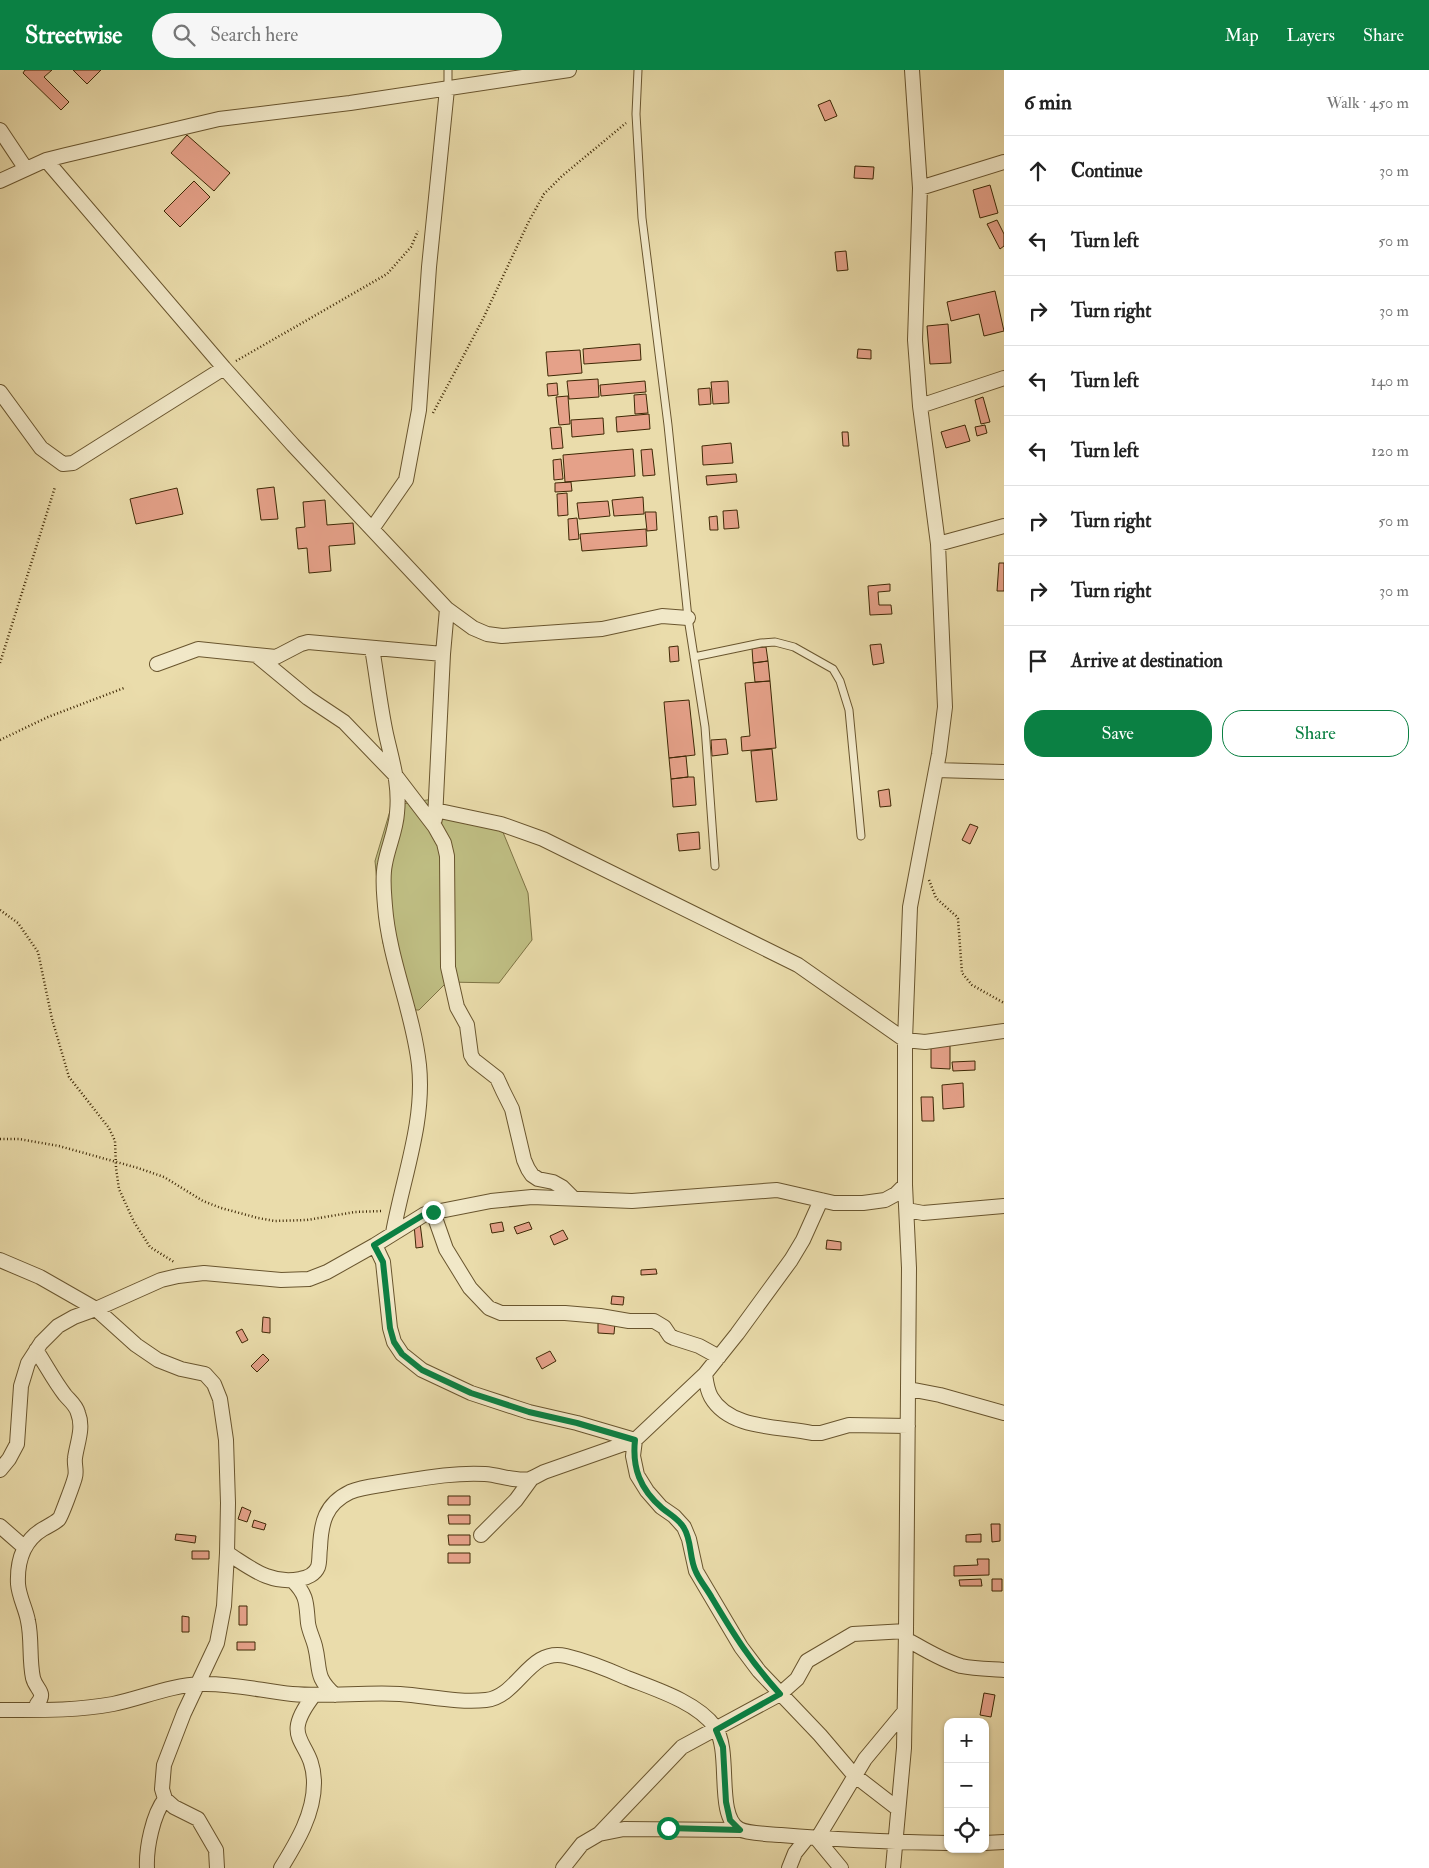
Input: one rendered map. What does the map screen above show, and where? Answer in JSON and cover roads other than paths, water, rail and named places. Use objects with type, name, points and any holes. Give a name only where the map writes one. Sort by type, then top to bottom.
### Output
[{"type":"street","points":[[0,181],[46,160],[219,119],[448,89],[569,70]]},
{"type":"street","points":[[893,1868],[904,1748],[909,1389],[909,1268],[905,1185],[905,1040],[910,908],[936,770],[945,707],[938,544],[920,406],[915,340],[920,188],[910,72]]},
{"type":"street","points":[[372,529],[406,480],[419,410],[429,267],[448,89]]},
{"type":"street","points":[[0,130],[26,169]]},
{"type":"street","points":[[46,160],[224,368],[446,609],[473,628],[487,634],[502,636],[602,629],[662,616],[688,618]]},
{"type":"street","points":[[920,188],[1004,162]]},
{"type":"street","points":[[0,392],[41,448],[63,464],[68,464],[224,368]]},
{"type":"street","points":[[920,406],[1004,378]]},
{"type":"street","points":[[938,544],[1004,526]]},
{"type":"street","points":[[435,827],[442,654],[446,609]]},
{"type":"street","points":[[157,664],[198,649],[277,657],[308,642],[442,654]]},
{"type":"street","points":[[372,648],[386,734],[396,776],[397,814],[383,880],[386,931],[407,1006],[419,1064],[420,1088],[419,1113],[393,1232]]},
{"type":"street","points":[[256,655],[308,698],[344,722],[396,776],[435,827],[444,843],[448,856],[448,967],[450,980],[457,1007],[467,1025],[472,1055],[474,1060],[497,1078],[512,1109],[524,1160],[532,1176],[553,1182],[562,1187],[573,1198]]},
{"type":"street","points":[[936,770],[1004,772]]},
{"type":"street","points":[[435,810],[501,824],[543,839],[798,966],[905,1040],[925,1042],[1004,1031]]},
{"type":"street","points":[[0,1470],[9,1459],[16,1444],[22,1386],[28,1363],[36,1350],[58,1326],[74,1316],[161,1280],[204,1272],[281,1280],[309,1279],[326,1272],[425,1214],[491,1201],[532,1198],[632,1200],[776,1190],[834,1203],[876,1202],[886,1200],[905,1185]]},
{"type":"street","points":[[227,1553],[263,1576],[274,1579],[304,1579],[317,1570],[322,1523],[330,1508],[340,1498],[352,1492],[419,1479],[457,1475],[484,1474],[519,1479],[532,1478],[635,1440],[705,1374],[719,1357],[791,1260],[821,1200]]},
{"type":"street","points":[[907,1210],[923,1213],[1004,1206]]},
{"type":"street","points":[[433,1212],[446,1249],[470,1288],[489,1308],[501,1313],[565,1313],[629,1321],[654,1321],[664,1327],[670,1336],[699,1346],[719,1357]]},
{"type":"street","points":[[374,1245],[383,1262],[390,1328],[394,1342],[402,1354],[422,1370],[471,1393],[529,1412],[577,1423],[635,1440]]},
{"type":"street","points":[[0,1260],[40,1277],[96,1308],[136,1345],[158,1360],[181,1369],[205,1374],[214,1384],[220,1399],[226,1440],[228,1503],[224,1606],[214,1652],[184,1713],[164,1765],[162,1789],[165,1799],[174,1807],[198,1819],[216,1850],[217,1868]]},
{"type":"street","points":[[36,1350],[65,1395],[75,1405],[79,1414],[80,1434],[74,1460],[75,1477],[67,1495],[62,1515],[58,1520],[34,1534],[24,1547],[21,1557],[18,1584],[29,1623],[33,1678],[41,1694],[37,1710]]},
{"type":"street","points":[[705,1374],[709,1391],[716,1403],[728,1414],[745,1422],[812,1432],[821,1432],[849,1425],[908,1426]]},
{"type":"street","points":[[909,1389],[940,1395],[1004,1413]]},
{"type":"street","points":[[635,1440],[633,1456],[637,1475],[647,1491],[661,1507],[674,1516],[684,1528],[689,1539],[696,1571],[742,1647],[759,1671],[820,1735],[854,1775],[898,1809]]},
{"type":"street","points":[[481,1535],[516,1500],[532,1478]]},
{"type":"street","points":[[0,1526],[24,1547]]},
{"type":"street","points":[[293,1580],[301,1588],[306,1598],[309,1628],[315,1646],[320,1676],[335,1695]]},
{"type":"street","points":[[563,1868],[582,1844],[599,1834],[682,1747],[780,1694],[796,1680],[807,1662],[846,1636],[860,1632],[906,1635],[935,1655],[952,1663],[976,1668],[1004,1670]]},
{"type":"street","points":[[0,1710],[66,1709],[114,1703],[175,1687],[199,1684],[314,1695],[397,1694],[485,1700],[500,1696],[511,1689],[539,1659],[549,1655],[563,1654],[590,1662],[691,1705],[716,1730],[723,1747],[726,1802],[730,1820],[740,1830]]},
{"type":"street","points":[[281,1868],[297,1840],[310,1807],[314,1790],[310,1758],[299,1739],[296,1727],[304,1708],[314,1695]]},
{"type":"street","points":[[789,1868],[795,1853],[812,1838],[865,1759],[904,1712]]},
{"type":"street","points":[[147,1868],[147,1857],[154,1818],[159,1806],[165,1799]]},
{"type":"street","points":[[599,1834],[624,1829],[740,1830],[812,1838],[944,1843]]},
{"type":"street","points":[[812,1838],[841,1868]]},
{"type":"street","points":[[989,1843],[1004,1842]]},
{"type":"lane","points":[[448,70],[448,89]]},
{"type":"lane","points":[[638,70],[636,114],[642,218],[668,424],[688,618],[706,727],[715,866]]},
{"type":"lane","points":[[694,658],[761,643],[775,642],[794,647],[833,669],[840,681],[849,710],[861,836]]}]
